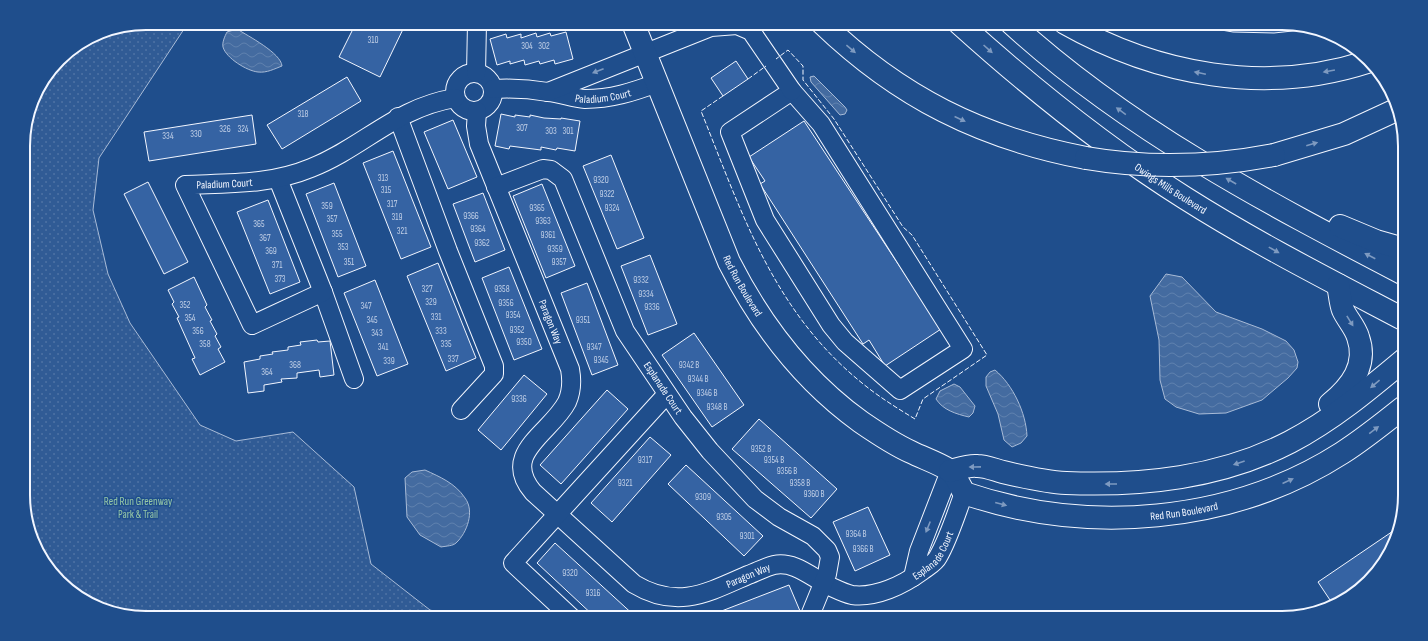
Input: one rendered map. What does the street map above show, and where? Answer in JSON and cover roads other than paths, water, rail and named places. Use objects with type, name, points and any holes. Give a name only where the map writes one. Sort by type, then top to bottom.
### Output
[{"type":"main road","name":"Red Run Boulevard","points":[[636,30],[729,262],[770,331],[799,367],[846,411],[895,444],[950,471]]},
{"type":"main road","points":[[830,30],[881,73],[929,104],[989,132],[1028,145],[1086,158],[1144,165],[1196,166],[1239,161],[1274,155],[1344,134],[1392,112]]},
{"type":"main road","name":"Owings Mills Boulevard","points":[[967,30],[1039,93],[1085,130],[1144,171],[1240,231],[1398,317]]},
{"type":"main road","points":[[1019,30],[1088,87],[1128,116],[1177,148],[1265,200],[1398,271]]},
{"type":"main road","points":[[1077,30],[1133,56],[1212,76],[1240,78],[1291,77],[1339,70],[1363,63]]},
{"type":"main road","points":[[1265,200],[1315,214],[1376,241],[1398,247]]},
{"type":"main road","points":[[1267,453],[1340,396],[1352,383],[1358,370],[1361,356],[1360,345],[1353,326],[1343,310],[1338,285]]},
{"type":"main road","points":[[964,492],[950,471],[976,465],[1023,477],[1054,482],[1125,484],[1196,475],[1229,466],[1267,453],[1290,442],[1341,410],[1398,365]]},
{"type":"main road","name":"Red Run Boulevard","points":[[964,492],[1010,507],[1055,515],[1128,517],[1184,512],[1242,498],[1301,475],[1342,453],[1398,411]]},
{"type":"street","points":[[476,30],[476,73]]},
{"type":"street","name":"Paladium Court","points":[[548,92],[698,30]]},
{"type":"street","name":"Paladium Court","points":[[749,30],[751,31],[792,91],[821,124],[963,349],[900,390],[845,342],[831,325],[765,220],[730,132],[792,91]]},
{"type":"street","points":[[469,73],[476,73],[487,78],[492,89],[489,103],[477,111],[464,109],[455,98],[455,85],[469,73]]},
{"type":"street","name":"Paladium Court","points":[[492,89],[508,88],[548,92],[583,99],[632,93],[657,83]]},
{"type":"street","name":"Paladium Court","points":[[323,292],[252,325],[185,185],[278,179],[312,168],[329,160],[398,117],[430,103],[455,98]]},
{"type":"street","name":"Paragon Way","points":[[477,111],[477,135],[496,187],[570,369],[572,380],[567,402],[562,410],[530,444],[524,455],[522,465],[523,475],[527,484],[557,514],[634,584],[646,591],[660,596],[677,599],[693,597],[709,592],[765,568],[782,564],[798,569],[824,584],[851,595],[863,595],[889,589],[913,578]]},
{"type":"street","points":[[398,117],[448,251],[494,366],[494,374],[461,410]]},
{"type":"street","name":"Esplanade Court","points":[[496,187],[543,169],[551,170],[563,178],[625,331],[667,394],[697,436],[755,499],[779,517],[813,536],[822,543],[830,557],[824,584],[812,611]]},
{"type":"street","points":[[278,179],[323,292],[354,379]]},
{"type":"street","points":[[564,611],[513,563],[667,394]]},
{"type":"street","name":"Esplanade Court","points":[[913,578],[919,551],[950,471]]},
{"type":"street","name":"Esplanade Court","points":[[913,578],[938,559],[964,492]]},
{"type":"water","points":[[239,30],[256,40],[276,56],[282,66],[267,71],[258,72],[248,69],[238,63],[228,55],[223,47],[227,32]]},
{"type":"water","points":[[814,76],[845,107],[847,110],[845,114],[840,115],[811,82],[810,77]]},
{"type":"water","points":[[1166,274],[1182,277],[1216,312],[1262,329],[1286,341],[1294,350],[1298,362],[1297,368],[1288,378],[1262,400],[1226,413],[1199,414],[1176,407],[1165,399],[1160,380],[1159,340],[1150,296]]},
{"type":"water","points":[[995,370],[1002,376],[1013,391],[1021,409],[1026,427],[1027,436],[1021,443],[1012,447],[1004,440],[998,414],[986,386],[986,377],[990,372]]},
{"type":"water","points":[[954,384],[960,387],[975,406],[973,413],[969,417],[946,409],[936,399],[940,391]]},
{"type":"water","points":[[425,470],[452,484],[457,488],[468,503],[469,515],[466,528],[460,539],[453,545],[441,547],[420,535],[407,517],[405,478],[412,472]]},
{"type":"park label","name":"Red Run Greenway Park & Trail","points":[[138,507]]}]
